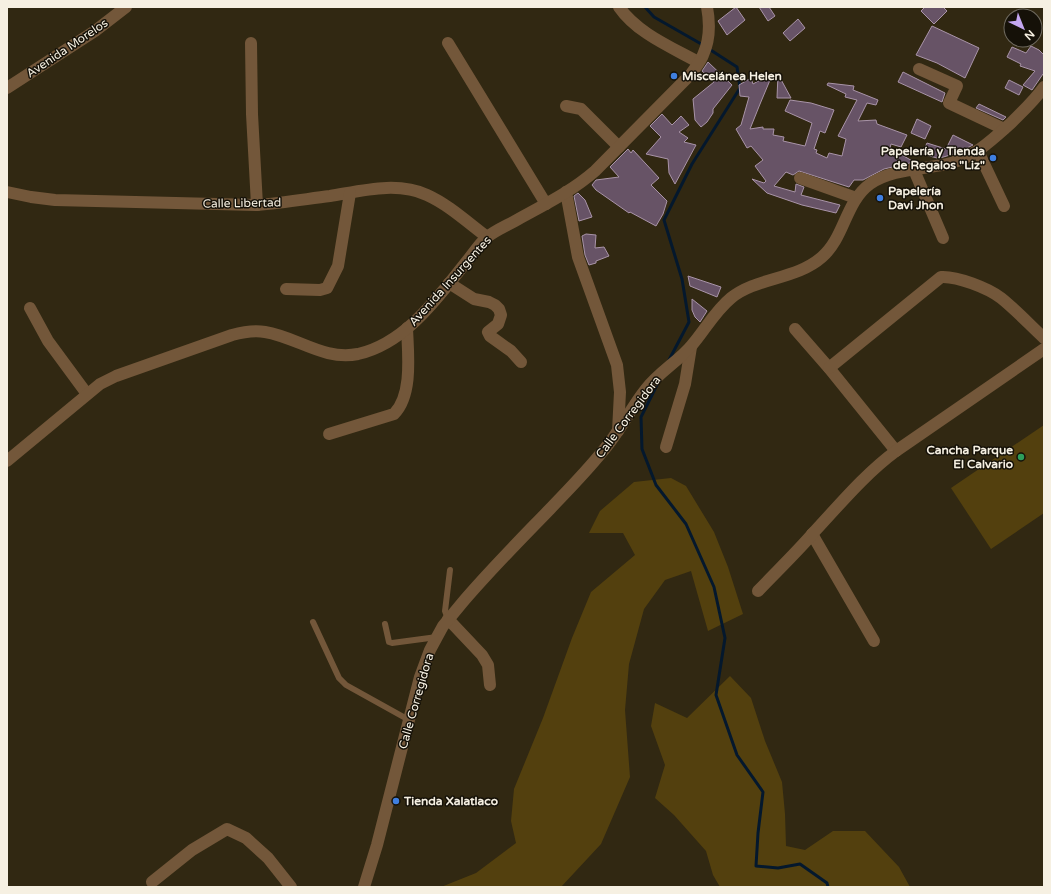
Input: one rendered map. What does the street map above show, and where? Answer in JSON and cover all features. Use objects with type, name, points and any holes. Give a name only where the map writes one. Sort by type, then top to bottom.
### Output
[{"type":"street","name":"Avenida Morelos","points":[[7,88],[95,31],[126,7]]},
{"type":"street","points":[[619,7],[625,16],[653,38],[701,59]]},
{"type":"street","name":"Avenida Insurgentes","points":[[7,462],[100,384],[116,376],[232,335],[250,331],[266,332],[339,356],[358,354],[379,347],[402,333],[419,317],[487,237],[583,182],[595,172],[691,74],[701,59],[708,36],[709,25],[707,7]]},
{"type":"street","points":[[251,43],[252,114],[258,205]]},
{"type":"street","points":[[448,43],[546,204]]},
{"type":"street","points":[[919,69],[957,86],[949,103],[1004,129]]},
{"type":"street","name":"Calle Corregidora","points":[[364,887],[377,846],[420,678],[436,637],[448,619],[484,578],[586,471],[618,432],[637,401],[658,376],[691,347],[729,299],[743,290],[799,272],[811,266],[831,247],[840,233],[851,205],[870,184],[882,177],[951,163],[978,151],[992,141],[1032,103],[1044,87]]},
{"type":"street","points":[[566,106],[581,109],[619,147]]},
{"type":"street","points":[[978,151],[1004,206]]},
{"type":"street","points":[[914,170],[943,238]]},
{"type":"street","points":[[800,178],[856,198]]},
{"type":"street","name":"Calle Libertad","points":[[7,192],[54,200],[258,205],[383,188],[400,188],[426,194],[440,202],[487,237]]},
{"type":"street","points":[[566,192],[578,258],[617,365],[620,392],[618,432]]},
{"type":"street","points":[[286,289],[320,290],[327,288],[338,266],[350,193]]},
{"type":"street","points":[[829,368],[941,277],[948,276],[959,278],[1000,297],[1044,338]]},
{"type":"street","points":[[449,283],[474,299],[490,302],[499,309],[501,316],[498,324],[488,332],[490,336],[511,351],[521,362]]},
{"type":"street","points":[[30,308],[48,340],[87,394]]},
{"type":"street","points":[[328,434],[394,414],[400,408],[408,379],[407,328]]},
{"type":"street","points":[[795,329],[829,368],[896,451]]},
{"type":"street","points":[[666,447],[685,384],[691,347]]},
{"type":"street","points":[[758,591],[865,476],[896,451],[1044,349]]},
{"type":"street","points":[[812,534],[874,641]]},
{"type":"street","points":[[448,619],[482,655],[488,665],[490,685]]},
{"type":"street","points":[[152,882],[192,850],[227,829],[246,838],[268,858],[291,887]]},
{"type":"lane","points":[[448,619],[445,611],[450,570]]},
{"type":"lane","points":[[313,622],[339,678],[346,685],[409,720]]},
{"type":"lane","points":[[385,624],[389,642],[392,643],[436,637]]},
{"type":"shaded area","name":"Cancha Parque El Calvario","points":[[1044,425],[1044,513],[991,549],[951,488]]},
{"type":"shaded area","points":[[671,478],[686,486],[714,532],[728,567],[743,614],[708,631],[691,571],[665,580],[644,609],[629,664],[625,710],[630,777],[601,844],[561,887],[441,887],[476,873],[516,843],[511,821],[514,789],[591,592],[635,555],[623,533],[589,533],[600,511],[634,482]]},
{"type":"shaded area","points":[[730,676],[751,698],[765,741],[782,782],[786,846],[805,850],[833,831],[865,831],[899,867],[910,887],[720,887],[713,875],[706,851],[674,815],[655,798],[665,765],[651,726],[655,703],[687,718]]},
{"type":"building","points":[[736,7],[745,20],[727,35],[718,21]]},
{"type":"building","points":[[759,7],[769,7],[775,16],[768,21]]},
{"type":"building","points":[[925,7],[943,7],[947,11],[934,24],[921,11]]},
{"type":"building","points":[[798,19],[805,28],[790,41],[783,33]]},
{"type":"building","points":[[932,26],[979,48],[965,78],[937,63],[916,55]]},
{"type":"building","points":[[1012,48],[1026,53],[1030,48],[1035,48],[1044,55],[1044,74],[1032,90],[1023,85],[1035,71],[1020,66],[1021,64],[1007,57]]},
{"type":"building","points":[[708,62],[732,85],[713,109],[713,113],[707,122],[701,127],[695,120],[693,99],[714,82],[702,71]]},
{"type":"building","points":[[903,72],[945,93],[942,102],[898,82]]},
{"type":"building","points":[[773,73],[750,129],[763,127],[763,129],[774,129],[773,135],[784,137],[783,141],[805,146],[812,123],[785,111],[790,100],[811,103],[834,110],[825,133],[820,131],[814,149],[817,150],[816,153],[827,158],[829,153],[842,156],[846,139],[838,136],[857,100],[845,97],[846,94],[827,85],[828,83],[854,86],[853,90],[878,100],[876,105],[867,103],[858,121],[876,120],[877,124],[907,135],[901,147],[891,144],[890,148],[914,162],[884,169],[863,180],[854,180],[849,187],[799,171],[793,175],[786,172],[774,186],[795,192],[796,184],[804,187],[801,195],[840,205],[836,213],[802,205],[767,193],[752,179],[764,183],[766,181],[755,166],[763,160],[751,146],[747,148],[736,129],[741,125],[749,97],[740,96],[739,85],[751,78],[753,84]]},
{"type":"building","points":[[778,74],[791,98],[777,98]]},
{"type":"building","points":[[1009,80],[1023,87],[1019,95],[1005,88]]},
{"type":"building","points":[[979,104],[1006,117],[1003,120],[976,108]]},
{"type":"building","points":[[662,114],[672,125],[681,116],[689,125],[679,132],[688,138],[684,142],[696,145],[675,184],[669,173],[668,159],[646,154],[661,137],[650,126]]},
{"type":"building","points":[[917,119],[931,126],[925,139],[911,133]]},
{"type":"building","points":[[953,135],[973,145],[957,153],[940,158],[922,154],[927,143],[946,149]]},
{"type":"building","points":[[628,149],[631,153],[633,150],[659,178],[651,185],[667,201],[663,214],[656,226],[630,212],[629,213],[596,190],[592,185],[596,180],[619,177],[610,167]]},
{"type":"building","points":[[578,193],[585,200],[592,217],[579,221],[574,196]]},
{"type":"building","points":[[586,234],[596,235],[595,248],[604,247],[609,256],[589,265],[585,255],[582,236]]},
{"type":"building","points":[[688,276],[721,287],[717,297],[690,286]]},
{"type":"building","points":[[692,299],[707,311],[700,322],[695,317],[692,310]]},
{"type":"waterway","points":[[645,7],[654,17],[703,45]]},
{"type":"waterway","points":[[669,360],[689,322],[682,279],[664,220],[692,164],[740,88],[737,67],[709,49]]},
{"type":"waterway","points":[[658,383],[641,417],[642,449],[656,485],[686,524],[714,587],[725,638],[716,695],[737,755],[763,792],[756,866],[778,868],[800,864],[827,883],[828,887]]},
{"type":"place","name":"Miscelánea Helen","points":[[674,76]]},
{"type":"place","name":"Papelería y Tienda de Regalos \"Liz\"","points":[[993,158]]},
{"type":"place","name":"Papelería Davi Jhon","points":[[880,198]]},
{"type":"place","name":"Cancha Parque El Calvario","points":[[1021,457]]},
{"type":"place","name":"Tienda Xalatlaco","points":[[396,801]]}]
